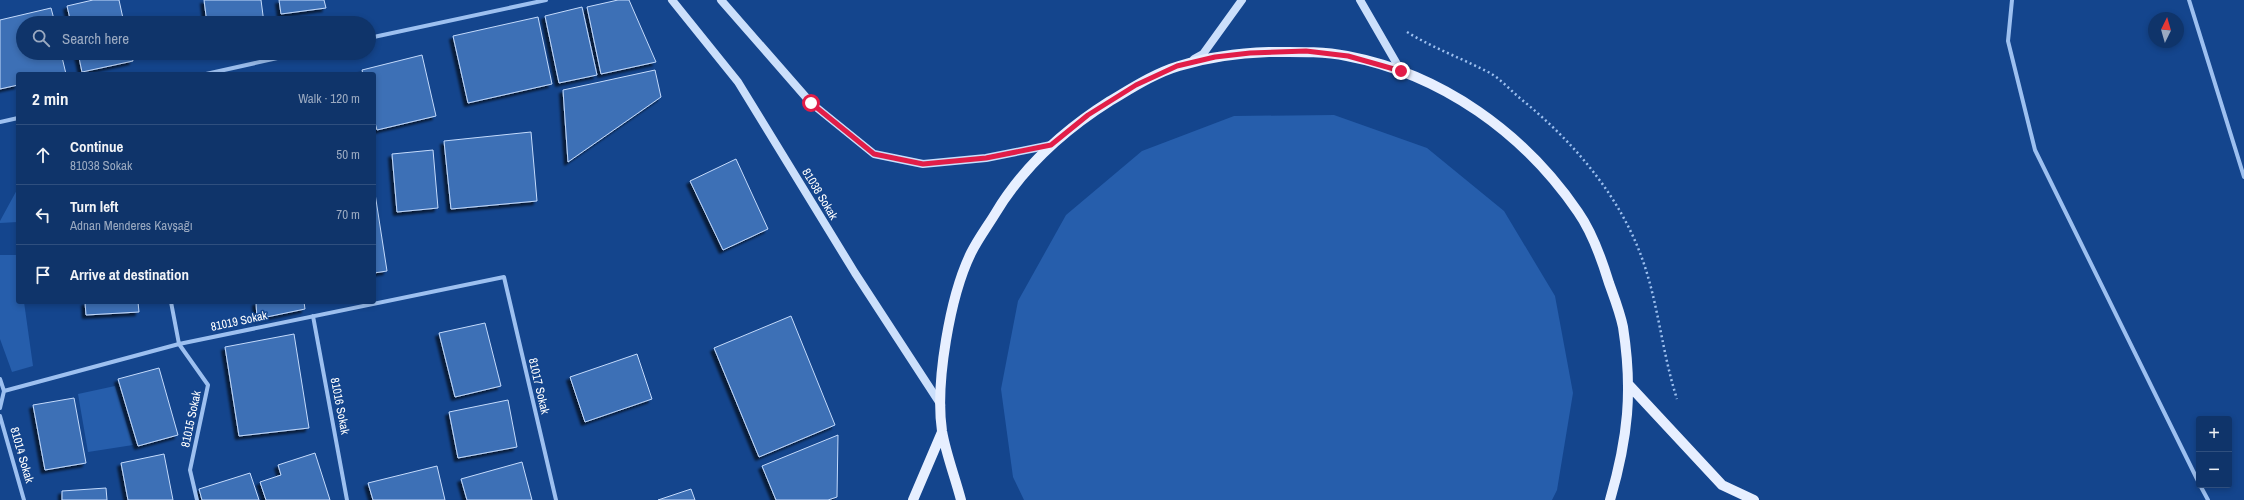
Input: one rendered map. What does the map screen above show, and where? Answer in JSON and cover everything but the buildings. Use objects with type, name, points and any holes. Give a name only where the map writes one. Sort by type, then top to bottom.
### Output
[{"type":"main road","name":"81038 Sokak","points":[[672,0],[738,82],[855,273],[941,405]]},
{"type":"main road","points":[[721,0],[811,103],[874,154],[923,164],[986,158],[1051,145]]},
{"type":"main road","points":[[961,500],[942,432],[941,405],[945,349],[954,299],[971,253],[1003,201],[1024,173],[1051,145],[1088,115],[1136,85],[1204,54],[1242,0]]},
{"type":"main road","points":[[1360,0],[1401,71]]},
{"type":"main road","points":[[1177,66],[1215,57],[1243,54],[1306,51],[1348,56],[1401,71],[1453,94],[1508,132],[1546,171],[1580,214],[1603,264],[1622,324],[1628,384],[1628,422],[1621,462],[1610,500]]},
{"type":"main road","points":[[1628,384],[1722,485],[1754,500]]},
{"type":"main road","points":[[913,500],[942,432]]},
{"type":"street","points":[[376,36],[546,0]]},
{"type":"street","points":[[2012,0],[2008,41],[2035,150],[2196,476]]},
{"type":"street","points":[[2189,0],[2244,177]]},
{"type":"street","points":[[215,72],[269,60]]},
{"type":"street","points":[[0,122],[16,118]]},
{"type":"street","name":"81019 Sokak","points":[[376,303],[504,276]]},
{"type":"street","name":"81017 Sokak","points":[[504,276],[556,500]]},
{"type":"street","name":"81015 Sokak","points":[[171,304],[178,344],[208,385],[190,470],[197,500]]},
{"type":"street","name":"81019 Sokak","points":[[4,391],[178,344],[370,304]]},
{"type":"street","name":"81016 Sokak","points":[[313,316],[347,500]]},
{"type":"street","points":[[0,379],[4,391],[0,408]]},
{"type":"street","name":"81014 Sokak","points":[[0,416],[24,500]]},
{"type":"street","points":[[2202,488],[2208,500]]},
{"type":"shaded area","points":[[1334,115],[1427,148],[1504,211],[1555,296],[1573,393],[1557,490],[1552,500],[1024,500],[1013,477],[1001,389],[1018,301],[1066,215],[1142,151],[1234,116]]},
{"type":"shaded area","points":[[16,192],[16,222],[0,223]]},
{"type":"shaded area","points":[[0,255],[16,255],[16,304],[24,304],[33,366],[12,372],[0,339]]},
{"type":"shaded area","points":[[115,386],[133,445],[88,452],[78,394]]},
{"type":"route","points":[[811,103],[874,154],[923,164],[986,158],[1051,145],[1088,115],[1136,85],[1177,66],[1215,57],[1250,53],[1306,51],[1348,56],[1401,71]]}]
